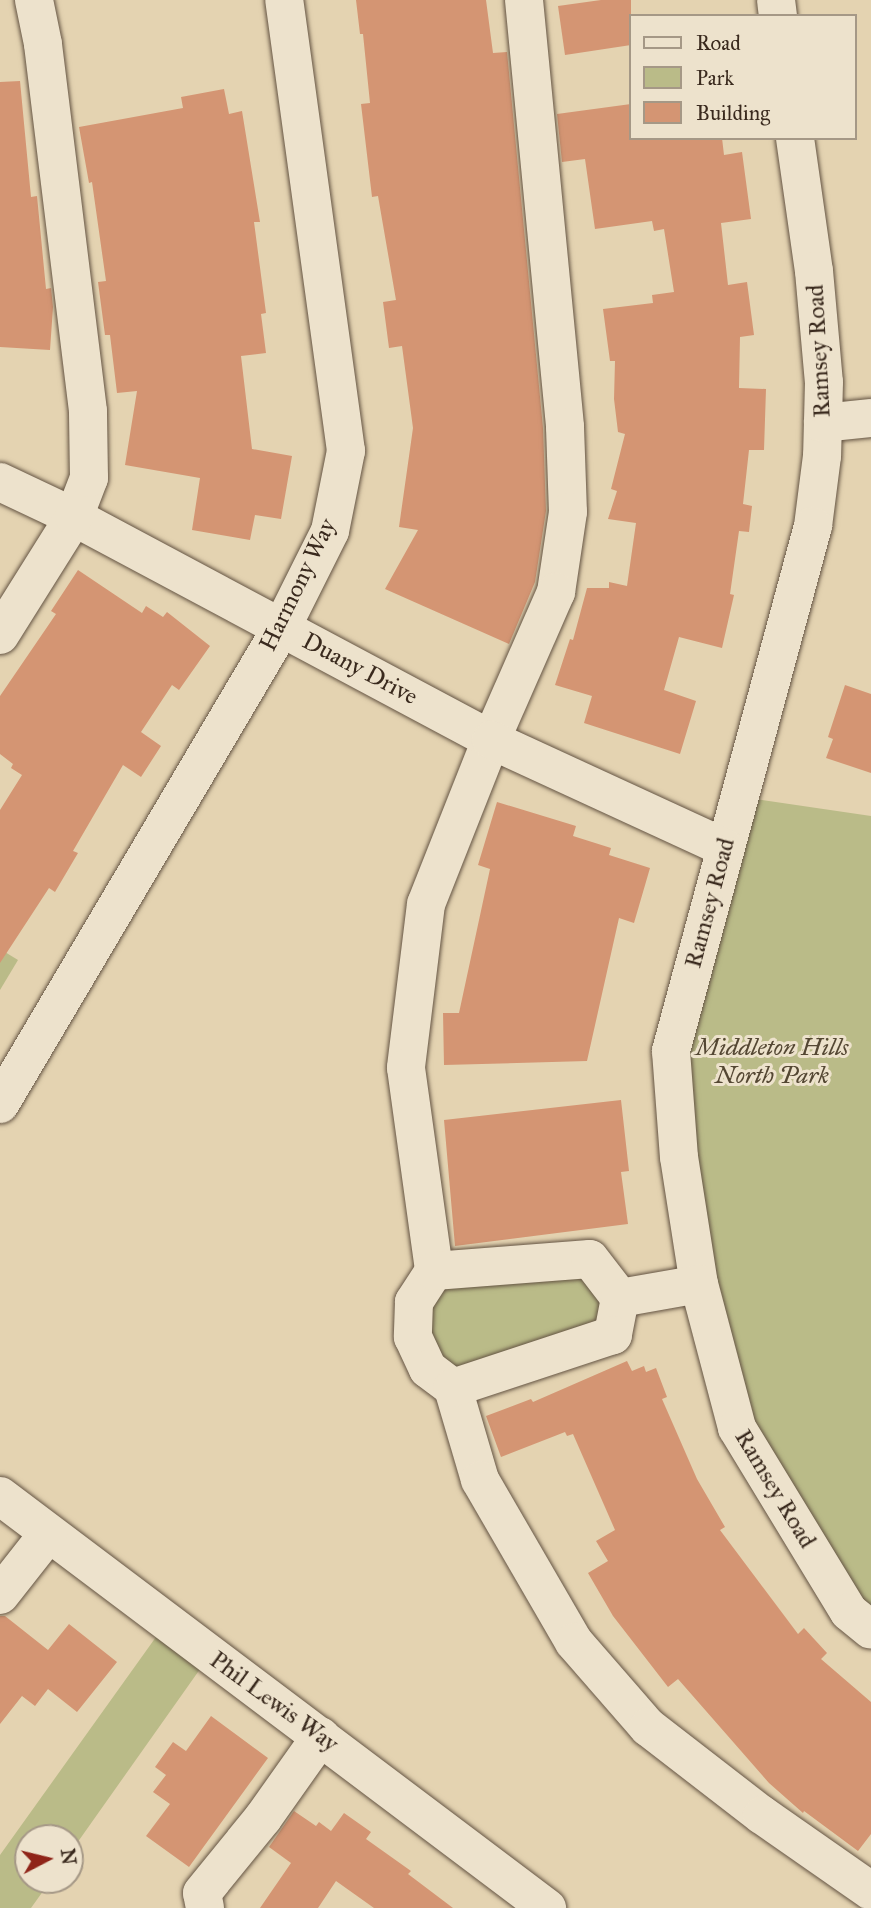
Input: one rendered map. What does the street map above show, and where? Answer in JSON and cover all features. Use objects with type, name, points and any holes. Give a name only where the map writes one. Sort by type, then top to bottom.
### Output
[{"type":"street","points":[[0,635],[74,517],[89,478],[88,411],[43,44],[34,0]]},
{"type":"street","name":"Harmony Way","points":[[0,1104],[282,627],[330,531],[346,451],[284,0]]},
{"type":"street","points":[[524,0],[565,427],[568,512],[556,592],[491,740],[426,904],[406,1068],[433,1271],[414,1302],[413,1337],[428,1369],[453,1388],[480,1480],[574,1642],[648,1727],[762,1815],[871,1891]]},
{"type":"street","name":"Ramsey Road","points":[[795,140],[821,328],[823,423],[813,526],[741,797],[724,847],[671,1051],[680,1157],[699,1284],[737,1428],[849,1612],[871,1630]]},
{"type":"street","points":[[823,423],[871,418]]},
{"type":"street","name":"Duany Drive","points":[[0,482],[74,517],[491,740],[724,847]]},
{"type":"street","points":[[433,1271],[590,1259],[620,1298],[613,1335],[453,1388]]},
{"type":"street","points":[[620,1298],[699,1284]]},
{"type":"street","name":"Phil Lewis Way","points":[[0,1496],[547,1908]]},
{"type":"street","points":[[0,1595],[48,1534]]},
{"type":"street","points":[[205,1908],[202,1893],[263,1818],[321,1736]]},
{"type":"green space","name":"Middleton Hills North Park","points":[[741,797],[871,816],[871,1630],[737,1428],[671,1051]]},
{"type":"green space","points":[[0,949],[18,960],[0,990]]},
{"type":"green space","points":[[590,1259],[613,1335],[453,1388],[414,1302],[434,1271]]},
{"type":"green space","points":[[166,1623],[210,1655],[84,1833],[84,1824],[22,1824]]},
{"type":"green space","points":[[14,1835],[14,1894],[41,1894],[31,1908],[0,1908],[0,1855]]},
{"type":"building","points":[[356,0],[486,0],[493,53],[507,52],[543,428],[546,511],[535,582],[509,644],[385,589],[418,530],[399,527],[413,428],[402,346],[389,348],[383,302],[396,300],[378,196],[372,197],[361,104],[370,103],[363,34],[360,34]]},
{"type":"building","points":[[601,0],[631,0],[630,45],[565,55],[558,6]]},
{"type":"building","points":[[20,81],[31,197],[37,196],[46,289],[51,288],[53,307],[50,350],[0,347],[0,82]]},
{"type":"building","points":[[224,89],[229,114],[242,111],[260,222],[254,222],[266,313],[261,314],[266,353],[241,356],[252,449],[292,456],[281,519],[255,515],[250,540],[192,530],[200,478],[125,465],[137,391],[117,393],[110,335],[105,335],[98,282],[106,281],[92,182],[89,183],[79,127],[183,108],[181,97]]},
{"type":"building","points":[[630,104],[630,140],[722,140],[724,155],[742,152],[751,219],[721,223],[728,285],[747,282],[754,335],[740,337],[739,388],[766,389],[764,450],[749,450],[743,504],[752,506],[749,532],[739,531],[730,594],[734,595],[722,648],[679,637],[664,690],[696,701],[680,754],[584,723],[592,696],[555,685],[570,639],[573,640],[587,588],[609,588],[609,582],[627,586],[636,523],[608,519],[617,491],[611,489],[625,434],[618,432],[614,399],[615,361],[610,361],[603,309],[653,303],[652,295],[674,292],[664,229],[654,231],[652,221],[595,229],[585,159],[562,162],[557,114]]},
{"type":"building","points":[[78,570],[142,613],[146,606],[163,617],[167,612],[210,646],[179,690],[172,685],[141,732],[161,746],[141,777],[123,765],[73,851],[78,853],[55,892],[49,888],[0,963],[0,810],[22,775],[11,768],[13,764],[0,754],[0,696],[56,614],[51,611]]},
{"type":"building","points":[[845,685],[871,694],[871,773],[826,758],[833,739],[828,737]]},
{"type":"building","points":[[497,802],[576,826],[573,836],[611,848],[609,855],[650,868],[634,923],[619,918],[587,1061],[444,1065],[443,1013],[459,1013],[490,869],[478,865]]},
{"type":"building","points":[[621,1100],[629,1171],[621,1172],[628,1224],[455,1246],[444,1120]]},
{"type":"building","points":[[627,1361],[632,1371],[644,1366],[646,1372],[656,1368],[667,1397],[662,1399],[697,1479],[725,1527],[720,1530],[798,1634],[804,1628],[827,1653],[821,1659],[871,1702],[871,1834],[858,1851],[804,1811],[803,1813],[769,1783],[678,1679],[668,1687],[613,1616],[588,1573],[608,1561],[596,1541],[615,1530],[573,1434],[567,1436],[565,1432],[501,1457],[486,1416],[531,1399],[533,1402]]},
{"type":"building","points":[[0,1616],[5,1616],[48,1650],[69,1624],[117,1662],[77,1712],[48,1689],[35,1706],[22,1696],[0,1724]]},
{"type":"building","points":[[211,1716],[268,1758],[189,1867],[146,1836],[170,1804],[153,1792],[166,1775],[155,1767],[173,1742],[186,1751]]},
{"type":"building","points":[[294,1811],[316,1826],[319,1822],[331,1831],[344,1813],[371,1832],[366,1839],[411,1871],[408,1874],[453,1908],[374,1908],[336,1881],[318,1908],[260,1908],[291,1863],[269,1847]]}]
